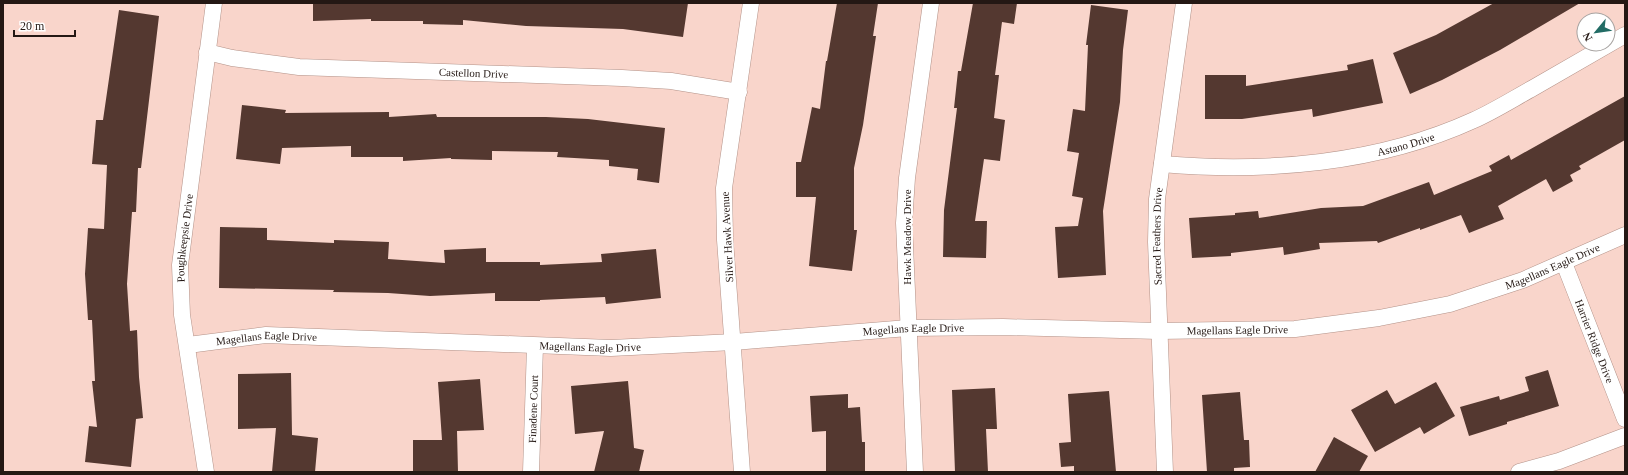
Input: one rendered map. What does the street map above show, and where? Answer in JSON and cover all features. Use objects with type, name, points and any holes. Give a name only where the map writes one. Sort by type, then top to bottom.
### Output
[{"type":"street","name":"Poughkeepsie Drive","points":[[206,472],[188,346],[182,315],[180,265],[214,3]]},
{"type":"street","name":"Silver Hawk Avenue","points":[[742,472],[734,342],[725,240],[724,188],[751,3]]},
{"type":"street","name":"Hawk Meadow Drive","points":[[915,472],[904,222],[931,3]]},
{"type":"street","name":"Sacred Feathers Drive","points":[[1165,472],[1156,242],[1157,199],[1184,3]]},
{"type":"street","name":"Astano Drive","points":[[1162,164],[1212,168],[1280,166],[1352,156],[1422,141],[1475,120],[1625,35]]},
{"type":"street","name":"Castellon Drive","points":[[207,52],[232,58],[298,67],[622,78],[671,81],[739,92]]},
{"type":"street","name":"Magellans Eagle Drive","points":[[188,346],[266,335],[611,348],[734,342],[908,328],[1003,327],[1159,331],[1295,330],[1380,318],[1450,304],[1523,280],[1625,235]]},
{"type":"street","name":"Harrier Ridge Drive","points":[[1564,263],[1625,418]]},
{"type":"street","name":"Finadene Court","points":[[531,472],[535,346]]},
{"type":"street","points":[[1519,472],[1559,461],[1625,436]]},
{"type":"building","points":[[313,3],[688,3],[683,37],[623,29],[526,26],[463,20],[463,25],[423,24],[423,21],[371,21],[371,19],[313,21]]},
{"type":"building","points":[[837,3],[878,3],[873,36],[876,36],[863,125],[854,168],[854,230],[857,230],[852,271],[809,266],[816,197],[796,197],[796,162],[801,162],[812,107],[820,109],[826,61]]},
{"type":"building","points":[[973,3],[1017,3],[1014,24],[1002,22],[995,75],[999,75],[994,118],[1005,120],[1000,161],[984,159],[975,221],[987,221],[986,258],[943,257],[944,210],[957,108],[954,108],[958,71],[961,71]]},
{"type":"building","points":[[1494,3],[1580,3],[1500,50],[1442,80],[1410,94],[1393,53],[1436,35]]},
{"type":"building","points":[[1091,5],[1128,10],[1123,50],[1120,102],[1103,211],[1106,275],[1058,278],[1055,227],[1078,226],[1083,198],[1072,196],[1079,153],[1067,151],[1073,109],[1085,111],[1088,45],[1086,45]]},
{"type":"building","points":[[119,10],[159,16],[141,168],[138,168],[136,212],[132,212],[127,284],[130,331],[137,330],[139,377],[143,418],[136,419],[131,467],[85,462],[89,426],[97,427],[92,381],[95,381],[92,320],[88,320],[85,274],[88,228],[104,229],[107,165],[92,164],[96,120],[103,120]]},
{"type":"building","points":[[1373,59],[1383,103],[1313,117],[1312,109],[1242,119],[1205,119],[1205,75],[1246,75],[1246,86],[1348,70],[1347,65]]},
{"type":"building","points":[[1625,96],[1625,140],[1579,166],[1581,169],[1570,175],[1573,181],[1553,192],[1546,179],[1498,206],[1504,219],[1469,233],[1461,215],[1378,243],[1377,241],[1319,243],[1320,249],[1284,255],[1283,247],[1231,253],[1231,256],[1192,258],[1189,218],[1235,215],[1235,213],[1258,211],[1259,218],[1321,208],[1363,206],[1429,182],[1434,195],[1492,171],[1489,166],[1509,155],[1511,160]]},
{"type":"building","points":[[242,105],[286,110],[285,113],[389,112],[389,117],[436,114],[437,117],[546,117],[588,119],[665,128],[659,183],[637,180],[638,169],[609,166],[609,160],[557,157],[558,152],[492,151],[492,160],[451,158],[403,161],[403,157],[351,157],[351,146],[282,148],[280,164],[236,159]]},
{"type":"building","points":[[220,227],[267,228],[267,240],[334,243],[334,240],[389,242],[388,259],[445,263],[444,250],[486,248],[486,262],[540,262],[540,265],[602,262],[601,254],[656,249],[661,298],[606,304],[605,297],[540,301],[495,301],[495,293],[430,296],[388,293],[333,292],[334,290],[219,288]]},
{"type":"building","points":[[1548,370],[1559,406],[1507,422],[1507,424],[1469,436],[1460,407],[1499,396],[1500,400],[1529,391],[1525,377]]},
{"type":"building","points":[[291,373],[292,435],[318,438],[315,472],[272,472],[276,428],[238,429],[238,374]]},
{"type":"building","points":[[480,379],[484,430],[457,431],[458,472],[413,472],[413,440],[442,440],[438,382]]},
{"type":"building","points":[[628,381],[634,448],[644,450],[639,472],[594,472],[604,431],[575,434],[571,386]]},
{"type":"building","points":[[1436,382],[1455,416],[1424,434],[1420,427],[1375,452],[1351,410],[1387,390],[1395,404]]},
{"type":"building","points":[[995,388],[997,429],[986,429],[988,472],[955,472],[952,390]]},
{"type":"building","points":[[1109,391],[1116,472],[1074,472],[1074,466],[1061,467],[1059,443],[1071,442],[1068,394]]},
{"type":"building","points":[[1240,392],[1244,440],[1249,440],[1250,467],[1234,468],[1234,472],[1207,472],[1202,395]]},
{"type":"building","points":[[848,394],[848,408],[860,407],[862,442],[865,442],[865,472],[826,472],[826,431],[812,432],[810,396]]},
{"type":"building","points":[[1334,437],[1368,456],[1359,472],[1315,472]]}]
